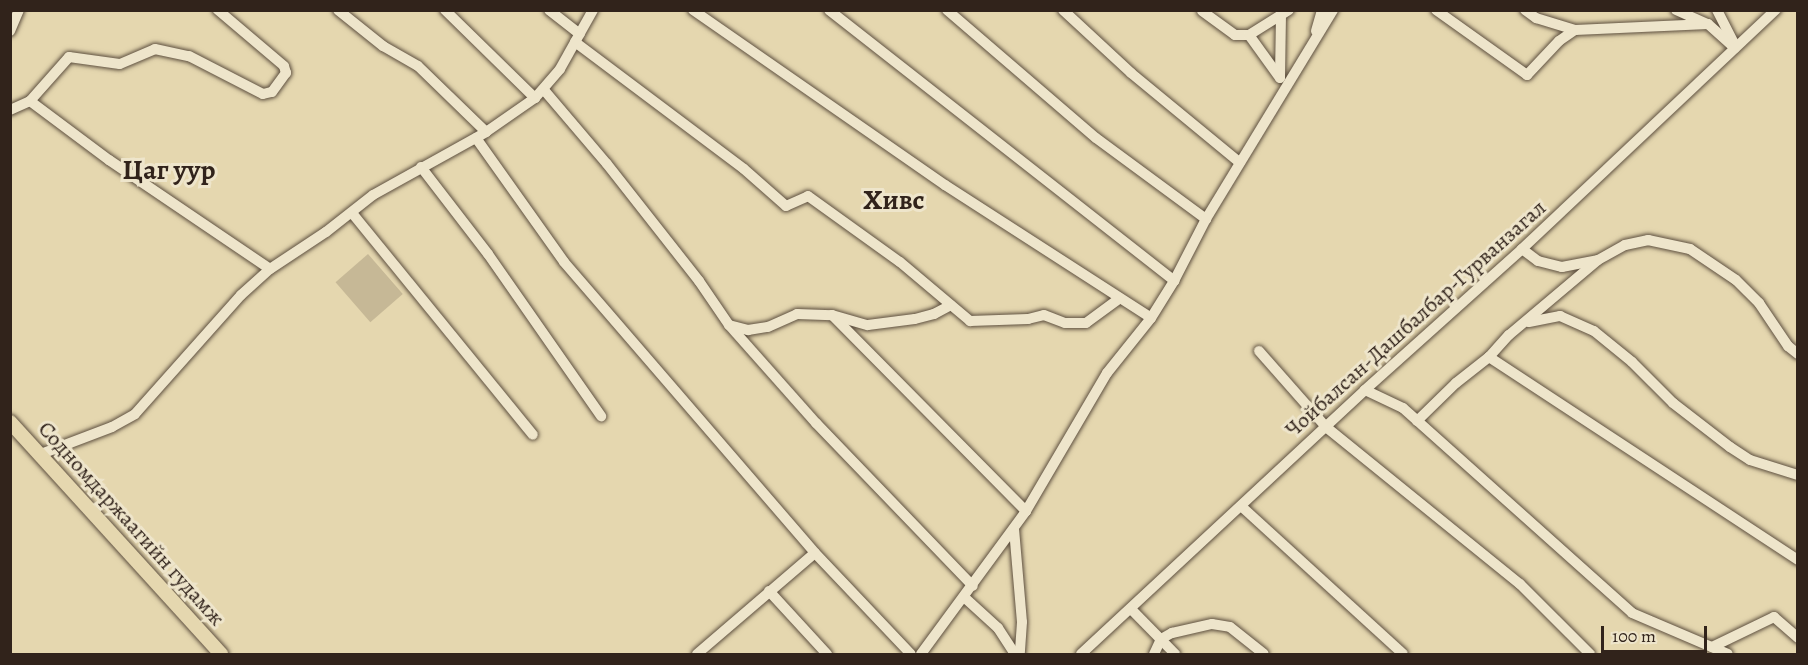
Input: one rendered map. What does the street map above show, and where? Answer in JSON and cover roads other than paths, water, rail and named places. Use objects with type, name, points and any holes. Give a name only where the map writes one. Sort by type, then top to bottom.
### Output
[{"type":"main road","name":"Содномдаржаагийн гудамж","points":[[10,422],[221,654]]},
{"type":"street","points":[[10,31],[19,10]]},
{"type":"street","points":[[338,10],[383,46],[418,66],[486,132]]},
{"type":"street","points":[[445,10],[535,98]]},
{"type":"street","points":[[549,10],[577,38],[744,169],[786,206],[808,196],[900,262],[970,321],[1028,320],[1044,315],[1065,323],[1086,323],[1120,298]]},
{"type":"street","points":[[41,454],[112,427],[137,412],[241,295],[270,269],[352,213],[373,195],[476,138],[535,98],[544,90],[593,10]]},
{"type":"street","points":[[693,10],[945,185],[1151,318]]},
{"type":"street","points":[[828,10],[1174,281]]},
{"type":"street","points":[[947,10],[1096,138],[1206,219]]},
{"type":"street","points":[[1064,10],[1131,73],[1240,163]]},
{"type":"street","points":[[1313,43],[1322,10]]},
{"type":"street","points":[[921,654],[1014,529],[1107,374],[1151,318],[1174,281],[1206,219],[1333,10]]},
{"type":"street","points":[[1436,10],[1527,75],[1559,41],[1575,30]]},
{"type":"street","points":[[1526,10],[1536,18],[1575,30],[1708,24]]},
{"type":"street","points":[[1676,10],[1708,24]]},
{"type":"street","points":[[1692,10],[1736,48]]},
{"type":"street","points":[[1717,10],[1736,48]]},
{"type":"street","name":"Чойбалсан-Дашбалбар-Гурванзагал","points":[[1081,654],[1365,390],[1522,249],[1776,10]]},
{"type":"street","points":[[10,110],[30,101],[69,57],[75,56],[120,64],[155,48],[189,56],[263,94],[272,92],[286,69],[219,11]]},
{"type":"street","points":[[1202,11],[1235,35],[1249,35],[1284,12]]},
{"type":"street","points":[[1280,78],[1284,12]]},
{"type":"street","points":[[1249,35],[1287,87]]},
{"type":"street","points":[[544,90],[607,164],[699,281],[729,325],[816,423],[973,586]]},
{"type":"street","points":[[30,101],[109,160],[270,269]]},
{"type":"street","points":[[476,138],[564,262],[814,553],[911,654]]},
{"type":"street","points":[[421,167],[488,254],[601,416]]},
{"type":"street","points":[[352,213],[533,435]]},
{"type":"street","points":[[1418,421],[1456,383],[1489,357],[1523,324],[1598,260],[1625,245],[1648,240],[1690,249],[1736,280],[1759,303],[1788,346],[1797,354]]},
{"type":"street","points":[[1522,249],[1538,261],[1562,267],[1598,260]]},
{"type":"street","points":[[729,325],[748,330],[768,327],[797,314],[832,315],[868,325],[915,319],[934,314],[951,305]]},
{"type":"street","points":[[832,315],[1026,511]]},
{"type":"street","points":[[1523,324],[1560,316],[1594,331],[1632,362],[1673,403],[1730,447],[1750,460],[1797,475]]},
{"type":"street","points":[[1259,351],[1326,426],[1520,584],[1590,654]]},
{"type":"street","points":[[1489,357],[1797,560]]},
{"type":"street","points":[[1365,390],[1403,408],[1632,613],[1728,654]]},
{"type":"street","points":[[1241,506],[1403,654]]},
{"type":"street","points":[[1014,529],[1022,622],[1017,654]]},
{"type":"street","points":[[697,654],[814,553]]},
{"type":"street","points":[[770,591],[827,654]]},
{"type":"street","points":[[964,597],[998,628],[1017,654]]},
{"type":"street","points":[[1131,609],[1175,654]]},
{"type":"street","points":[[1712,647],[1774,617],[1797,638]]},
{"type":"street","points":[[1154,654],[1161,639],[1190,627],[1212,624],[1230,627],[1264,654]]},
{"type":"district","name":"Цаг уур","points":[[169,170]]},
{"type":"district","name":"Хивс","points":[[894,200]]}]
